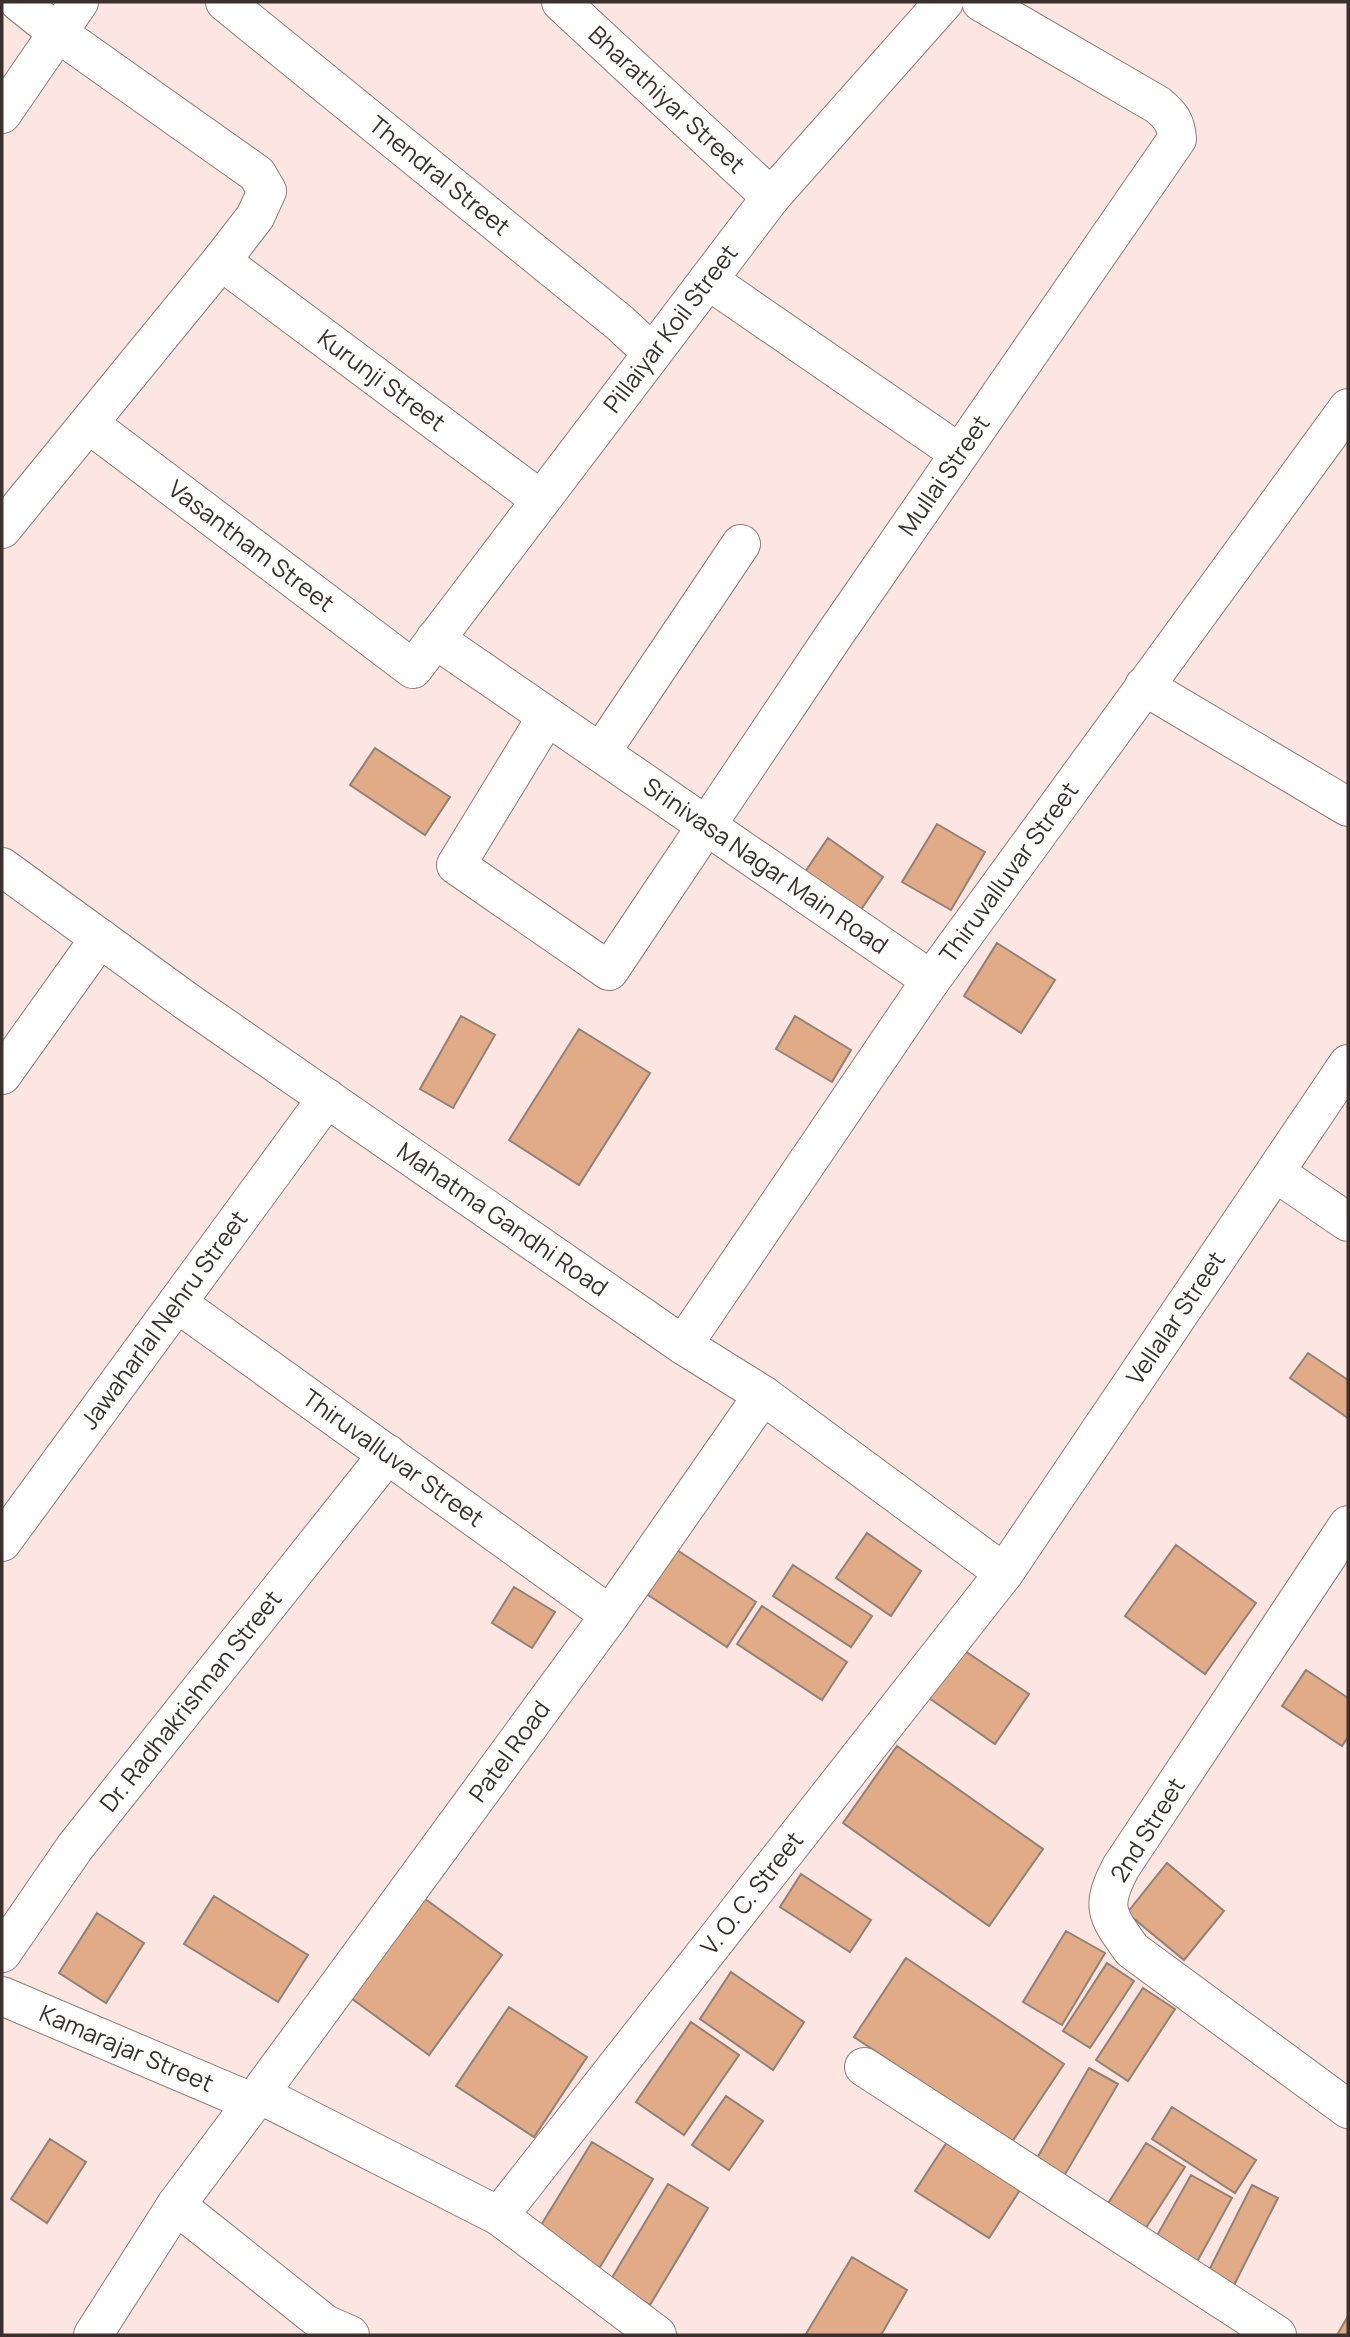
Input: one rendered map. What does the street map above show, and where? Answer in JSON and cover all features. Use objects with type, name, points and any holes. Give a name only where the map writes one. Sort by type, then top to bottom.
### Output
[{"type":"street","points":[[2,529],[221,261],[261,205],[267,191],[257,174],[58,33],[19,2]]},
{"type":"street","points":[[2,114],[79,2]]},
{"type":"street","name":"Thendral Street","points":[[225,2],[621,323],[652,353]]},
{"type":"street","name":"Bharathiyar Street","points":[[561,2],[771,197]]},
{"type":"street","name":"Pillaiyar Koil Street","points":[[424,654],[771,197],[944,2]]},
{"type":"street","name":"Mullai Street","points":[[547,716],[456,865],[609,971],[959,453],[1177,139],[1177,126],[1158,105],[981,2]]},
{"type":"street","name":"Kurunji Street","points":[[221,261],[541,500]]},
{"type":"street","points":[[708,280],[959,453]]},
{"type":"street","name":"Thiruvalluvar Street","points":[[683,1345],[931,980],[1348,408]]},
{"type":"street","name":"Vasantham Street","points":[[89,424],[424,654],[547,716]]},
{"type":"street","points":[[601,752],[741,544]]},
{"type":"street","points":[[1144,686],[1348,807]]},
{"type":"street","name":"Srinivasa Nagar Main Road","points":[[547,716],[931,980]]},
{"type":"street","name":"Mahatma Gandhi Road","points":[[2,867],[327,1098],[683,1345],[763,1395],[1004,1573]]},
{"type":"street","points":[[2,1075],[100,938]]},
{"type":"street","name":"Vellalar Street","points":[[1004,1573],[1348,1064]]},
{"type":"street","name":"Jawaharlal Nehru Street","points":[[2,1542],[327,1098]]},
{"type":"street","points":[[1276,1173],[1348,1222]]},
{"type":"street","name":"Thiruvalluvar Street","points":[[177,1303],[610,1615]]},
{"type":"street","name":"Patel Road","points":[[93,2335],[176,2205],[610,1615],[763,1395]]},
{"type":"street","name":"Dr. Radhakrishnan Street","points":[[2,1953],[75,1847],[388,1454]]},
{"type":"street","name":"2nd Street","points":[[1348,1525],[1121,1867],[1111,1887],[1107,1909],[1132,1950],[1348,2109]]},
{"type":"street","name":"V. O. C. Street","points":[[499,2216],[1004,1573]]},
{"type":"street","name":"Kamarajar Street","points":[[2,1996],[254,2097],[499,2216],[657,2335]]},
{"type":"street","points":[[864,2067],[1277,2335]]},
{"type":"street","points":[[176,2205],[331,2332]]},
{"type":"building","points":[[375,748],[450,797],[425,835],[350,785]]},
{"type":"building","points":[[937,824],[985,852],[951,910],[902,882]]},
{"type":"building","points":[[828,838],[883,877],[860,911],[805,872]]},
{"type":"building","points":[[997,943],[1055,980],[1021,1033],[964,996]]},
{"type":"building","points":[[461,1016],[495,1035],[453,1108],[420,1089]]},
{"type":"building","points":[[795,1016],[851,1050],[832,1082],[776,1049]]},
{"type":"building","points":[[579,1029],[650,1073],[579,1185],[509,1140]]},
{"type":"building","points":[[1308,1353],[1348,1380],[1348,1418],[1290,1378]]},
{"type":"building","points":[[867,1533],[921,1571],[891,1616],[836,1578]]},
{"type":"building","points":[[1176,1545],[1256,1603],[1205,1674],[1125,1616]]},
{"type":"building","points":[[671,1546],[756,1602],[727,1647],[642,1591]]},
{"type":"building","points":[[793,1565],[872,1616],[851,1647],[773,1596]]},
{"type":"building","points":[[514,1587],[555,1612],[532,1648],[492,1623]]},
{"type":"building","points":[[762,1606],[847,1662],[822,1700],[737,1644]]},
{"type":"building","points":[[959,1647],[1029,1694],[995,1744],[926,1696]]},
{"type":"building","points":[[1306,1670],[1348,1698],[1348,1737],[1342,1746],[1282,1706]]},
{"type":"building","points":[[897,1746],[1043,1849],[989,1926],[843,1823]]},
{"type":"building","points":[[1167,1863],[1224,1911],[1184,1960],[1127,1913]]},
{"type":"building","points":[[801,1874],[871,1920],[850,1952],[780,1907]]},
{"type":"building","points":[[417,1893],[502,1955],[429,2055],[344,1993]]},
{"type":"building","points":[[214,1896],[308,1955],[278,2002],[184,1944]]},
{"type":"building","points":[[97,1913],[144,1943],[106,2003],[59,1973]]},
{"type":"building","points":[[1066,1931],[1105,1953],[1062,2025],[1023,2002]]},
{"type":"building","points":[[906,1958],[1064,2064],[1012,2142],[854,2037]]},
{"type":"building","points":[[1107,1963],[1134,1981],[1090,2048],[1063,2031]]},
{"type":"building","points":[[731,1972],[804,2022],[773,2070],[700,2019]]},
{"type":"building","points":[[1143,1988],[1175,2009],[1128,2081],[1096,2060]]},
{"type":"building","points":[[509,2007],[587,2057],[534,2137],[456,2086]]},
{"type":"building","points":[[691,2022],[739,2055],[684,2135],[636,2102]]},
{"type":"building","points":[[1089,2068],[1118,2084],[1057,2188],[1029,2172]]},
{"type":"building","points":[[726,2096],[763,2121],[729,2170],[692,2145]]},
{"type":"building","points":[[1172,2107],[1256,2160],[1235,2193],[1152,2139]]},
{"type":"building","points":[[50,2139],[86,2162],[47,2223],[11,2199]]},
{"type":"building","points":[[592,2142],[653,2179],[597,2272],[535,2235]]},
{"type":"building","points":[[947,2142],[1020,2190],[989,2238],[915,2191]]},
{"type":"building","points":[[1146,2143],[1185,2167],[1140,2237],[1102,2213]]},
{"type":"building","points":[[1191,2175],[1232,2198],[1192,2271],[1150,2248]]},
{"type":"building","points":[[668,2184],[708,2208],[650,2305],[610,2281]]},
{"type":"building","points":[[1252,2185],[1278,2198],[1230,2293],[1204,2280]]},
{"type":"building","points":[[852,2257],[907,2290],[881,2335],[806,2334]]},
{"type":"building","points":[[1348,2316],[1348,2335],[1337,2335]]}]
